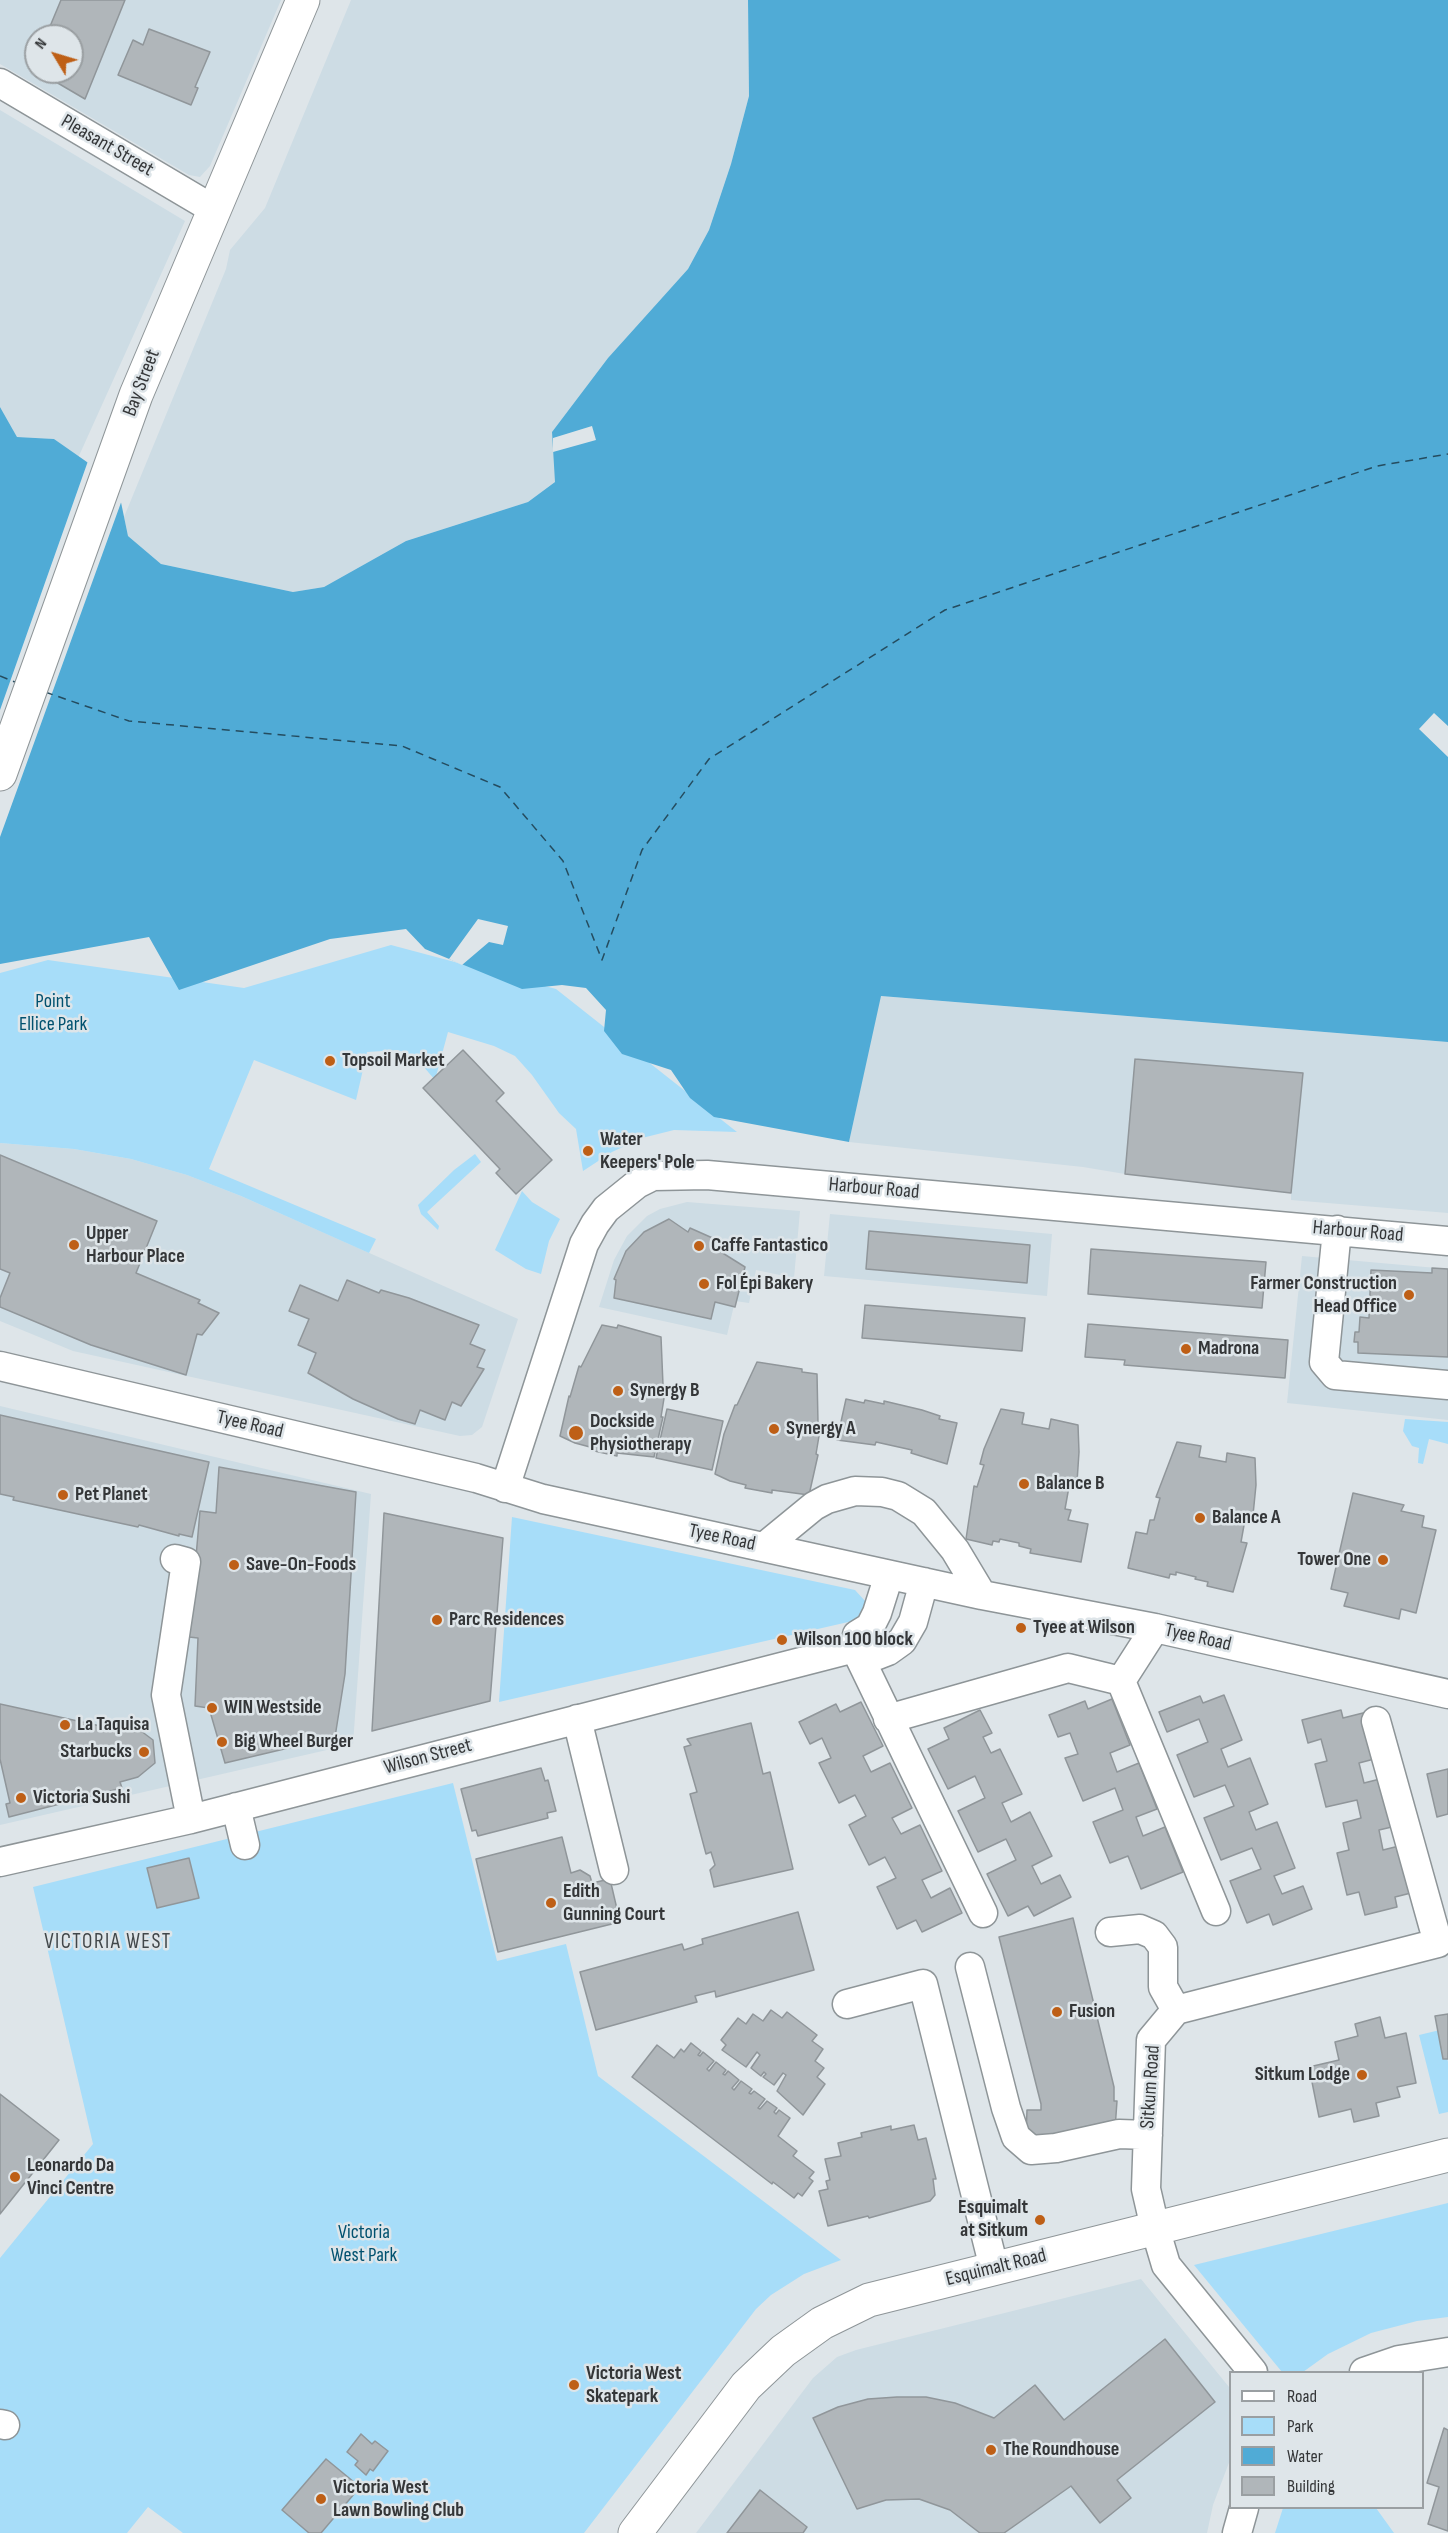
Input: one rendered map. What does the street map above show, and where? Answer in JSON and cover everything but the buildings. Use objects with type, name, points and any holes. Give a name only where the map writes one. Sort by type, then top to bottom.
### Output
[{"type":"main road","name":"Bay Street","points":[[0,774],[136,394],[303,0]]},
{"type":"main road","name":"Esquimalt Road","points":[[635,2533],[746,2386],[783,2351],[822,2323],[869,2300],[1448,2155]]},
{"type":"street","name":"Pleasant Street","points":[[0,83],[213,208]]},
{"type":"street","name":"Harbour Road","points":[[506,1488],[584,1244],[606,1209],[637,1184],[653,1176],[706,1174],[1448,1241]]},
{"type":"street","points":[[1337,1230],[1324,1362],[1335,1375],[1448,1385]]},
{"type":"street","name":"Tyee Road","points":[[0,1366],[465,1476],[543,1499],[982,1595],[1155,1628],[1448,1694]]},
{"type":"street","points":[[764,1547],[814,1506],[827,1499],[855,1491],[882,1492],[897,1496],[924,1512],[955,1550],[982,1595]]},
{"type":"street","points":[[175,1559],[186,1562],[171,1622],[161,1682],[166,1695],[191,1819]]},
{"type":"street","points":[[889,1575],[877,1613],[870,1627],[857,1635],[855,1648],[983,1913]]},
{"type":"street","name":"Wilson Street","points":[[0,1862],[191,1819],[855,1648],[870,1658],[888,1651],[902,1641],[913,1622],[924,1582]]},
{"type":"street","points":[[1122,1681],[1155,1628]]},
{"type":"street","points":[[888,1719],[1068,1668],[1122,1681]]},
{"type":"street","points":[[1122,1681],[1216,1911]]},
{"type":"street","points":[[577,1719],[614,1870]]},
{"type":"street","points":[[1110,1932],[1140,1929],[1154,1935],[1163,1947],[1163,1987],[1176,2010],[1438,1943],[1376,1721]]},
{"type":"street","points":[[236,1807],[244,1845]]},
{"type":"street","points":[[970,1967],[1006,2108],[1016,2137],[1031,2150],[1056,2148],[1119,2134],[1148,2135]]},
{"type":"street","points":[[847,2004],[923,1984],[994,2268]]},
{"type":"street","name":"Sitkum Road","points":[[1176,2010],[1151,2040],[1146,2189],[1166,2265],[1251,2371]]},
{"type":"street","points":[[1369,2371],[1398,2360],[1448,2352]]},
{"type":"street","points":[[1237,2533],[1244,2509]]},
{"type":"shaded area","points":[[0,0],[281,0],[210,166],[200,177],[189,175],[34,84],[84,84],[84,24],[24,24],[24,78],[0,64]]},
{"type":"shaded area","points":[[351,0],[748,0],[749,96],[731,164],[709,230],[688,269],[608,358],[552,432],[556,481],[528,502],[406,541],[324,587],[293,592],[161,564],[128,536],[124,517],[226,269],[230,250],[265,208]]},
{"type":"shaded area","points":[[0,110],[185,221],[78,458],[54,439],[17,437],[0,407]]},
{"type":"shaded area","points":[[880,996],[1448,1042],[1448,1213],[1291,1200],[1291,1193],[1083,1167],[849,1142]]},
{"type":"shaded area","points":[[0,1143],[74,1149],[131,1159],[187,1175],[241,1196],[518,1319],[482,1427],[472,1435],[460,1436],[73,1351],[0,1321]]},
{"type":"shaded area","points":[[687,1202],[800,1211],[794,1278],[756,1270],[749,1303],[735,1301],[727,1335],[599,1307],[614,1260],[627,1236],[647,1216],[660,1209]]},
{"type":"shaded area","points":[[830,1214],[1052,1234],[1047,1296],[824,1276]]},
{"type":"shaded area","points":[[1302,1256],[1448,1269],[1448,1420],[1287,1403]]},
{"type":"shaded area","points":[[0,1406],[371,1494],[353,1744],[0,1825]]},
{"type":"shaded area","points":[[1141,2279],[1229,2387],[1229,2463],[1213,2505],[1207,2533],[696,2533],[813,2378],[837,2357],[856,2350]]},
{"type":"green space","name":"Point Ellice Park","points":[[391,945],[556,989],[737,1132],[674,1130],[642,1138],[612,1152],[583,1171],[576,1129],[559,1113],[532,1075],[515,1056],[494,1046],[448,1032],[435,1080],[417,1059],[398,1050],[367,1052],[356,1100],[254,1060],[209,1169],[376,1239],[369,1253],[241,1196],[187,1175],[131,1159],[74,1149],[0,1143],[0,973],[48,960],[244,988]]},
{"type":"green space","points":[[475,1154],[481,1162],[427,1212],[439,1226],[438,1230],[421,1214],[418,1205],[454,1170]]},
{"type":"green space","points":[[522,1191],[532,1202],[560,1219],[549,1241],[541,1274],[526,1269],[495,1250]]},
{"type":"green space","points":[[1405,1419],[1448,1422],[1448,1444],[1429,1439],[1423,1464],[1418,1463],[1419,1448],[1412,1446],[1403,1431]]},
{"type":"green space","points":[[512,1517],[855,1590],[866,1602],[865,1612],[857,1620],[499,1702]]},
{"type":"green space","name":"Victoria West Park","points":[[453,1783],[497,1961],[566,1944],[598,2076],[841,2260],[804,2274],[771,2295],[756,2309],[584,2533],[183,2533],[148,2507],[127,2533],[0,2533],[0,2258],[93,2144],[33,1887]]},
{"type":"green space","points":[[1440,2030],[1448,2062],[1448,2112],[1439,2114],[1419,2035]]},
{"type":"green space","points":[[1448,2203],[1448,2317],[1417,2321],[1371,2333],[1328,2354],[1304,2371],[1281,2371],[1194,2265]]},
{"type":"green space","points":[[1283,2509],[1377,2509],[1394,2533],[1275,2533]]},
{"type":"water","points":[[748,0],[1448,0],[1448,1042],[881,996],[849,1142],[714,1117],[690,1098],[671,1070],[622,1054],[604,1031],[606,1010],[586,988],[562,985],[522,989],[425,949],[406,929],[330,939],[179,990],[149,937],[0,964],[0,407],[17,437],[54,439],[117,483],[128,536],[161,564],[293,592],[324,587],[406,541],[528,502],[555,482],[552,432],[608,358],[688,269],[709,230],[731,164],[749,96]]},
{"type":"pier","points":[[592,426],[596,440],[553,452],[553,438]]},
{"type":"pier","points":[[88,461],[120,483],[123,497],[0,837],[0,710]]},
{"type":"pier","points":[[1434,713],[1448,726],[1448,757],[1419,729]]},
{"type":"pier","points":[[478,919],[508,926],[503,945],[489,942],[462,965],[449,959]]},
{"type":"ferry route","points":[[45,692],[129,721],[402,746],[500,787],[563,861],[602,960],[642,850],[709,759],[945,610],[1377,466],[1448,454]]},
{"type":"ferry route","points":[[0,676],[15,682]]},
{"type":"place","name":"Topsoil Market","points":[[330,1061]]},
{"type":"place","name":"Water Keepers' Pole","points":[[588,1151]]},
{"type":"place","name":"Upper Harbour Place","points":[[74,1245]]},
{"type":"place","name":"Caffe Fantastico","points":[[699,1246]]},
{"type":"place","name":"Fol Épi Bakery","points":[[704,1284]]},
{"type":"place","name":"Farmer Construction Head Office","points":[[1409,1295]]},
{"type":"place","name":"Madrona","points":[[1186,1349]]},
{"type":"place","name":"Synergy B","points":[[618,1391]]},
{"type":"place","name":"Synergy A","points":[[774,1429]]},
{"type":"place","name":"Dockside Physiotherapy","points":[[576,1433]]},
{"type":"place","name":"Balance B","points":[[1024,1484]]},
{"type":"place","name":"Pet Planet","points":[[63,1495]]},
{"type":"place","name":"Balance A","points":[[1200,1518]]},
{"type":"place","name":"Tower One","points":[[1383,1560]]},
{"type":"place","name":"Save-On-Foods","points":[[234,1565]]},
{"type":"place","name":"Parc Residences","points":[[437,1620]]},
{"type":"place","name":"Tyee at Wilson","points":[[1021,1628]]},
{"type":"place","name":"Wilson 100 block","points":[[782,1640]]},
{"type":"place","name":"WIN Westside","points":[[212,1708]]},
{"type":"place","name":"La Taquisa","points":[[65,1725]]},
{"type":"place","name":"Big Wheel Burger","points":[[222,1742]]},
{"type":"place","name":"Starbucks","points":[[144,1752]]},
{"type":"place","name":"Victoria Sushi","points":[[21,1798]]},
{"type":"place","name":"Edith Gunning Court","points":[[551,1903]]},
{"type":"place","name":"Fusion","points":[[1057,2012]]},
{"type":"place","name":"Sitkum Lodge","points":[[1362,2075]]},
{"type":"place","name":"Leonardo Da Vinci Centre","points":[[15,2177]]},
{"type":"place","name":"Esquimalt at Sitkum","points":[[1040,2220]]},
{"type":"place","name":"Victoria West Skatepark","points":[[574,2385]]},
{"type":"place","name":"The Roundhouse","points":[[991,2450]]},
{"type":"place","name":"Victoria West Lawn Bowling Club","points":[[321,2499]]},
{"type":"district","name":"VICTORIA WEST","points":[[108,1943]]}]
